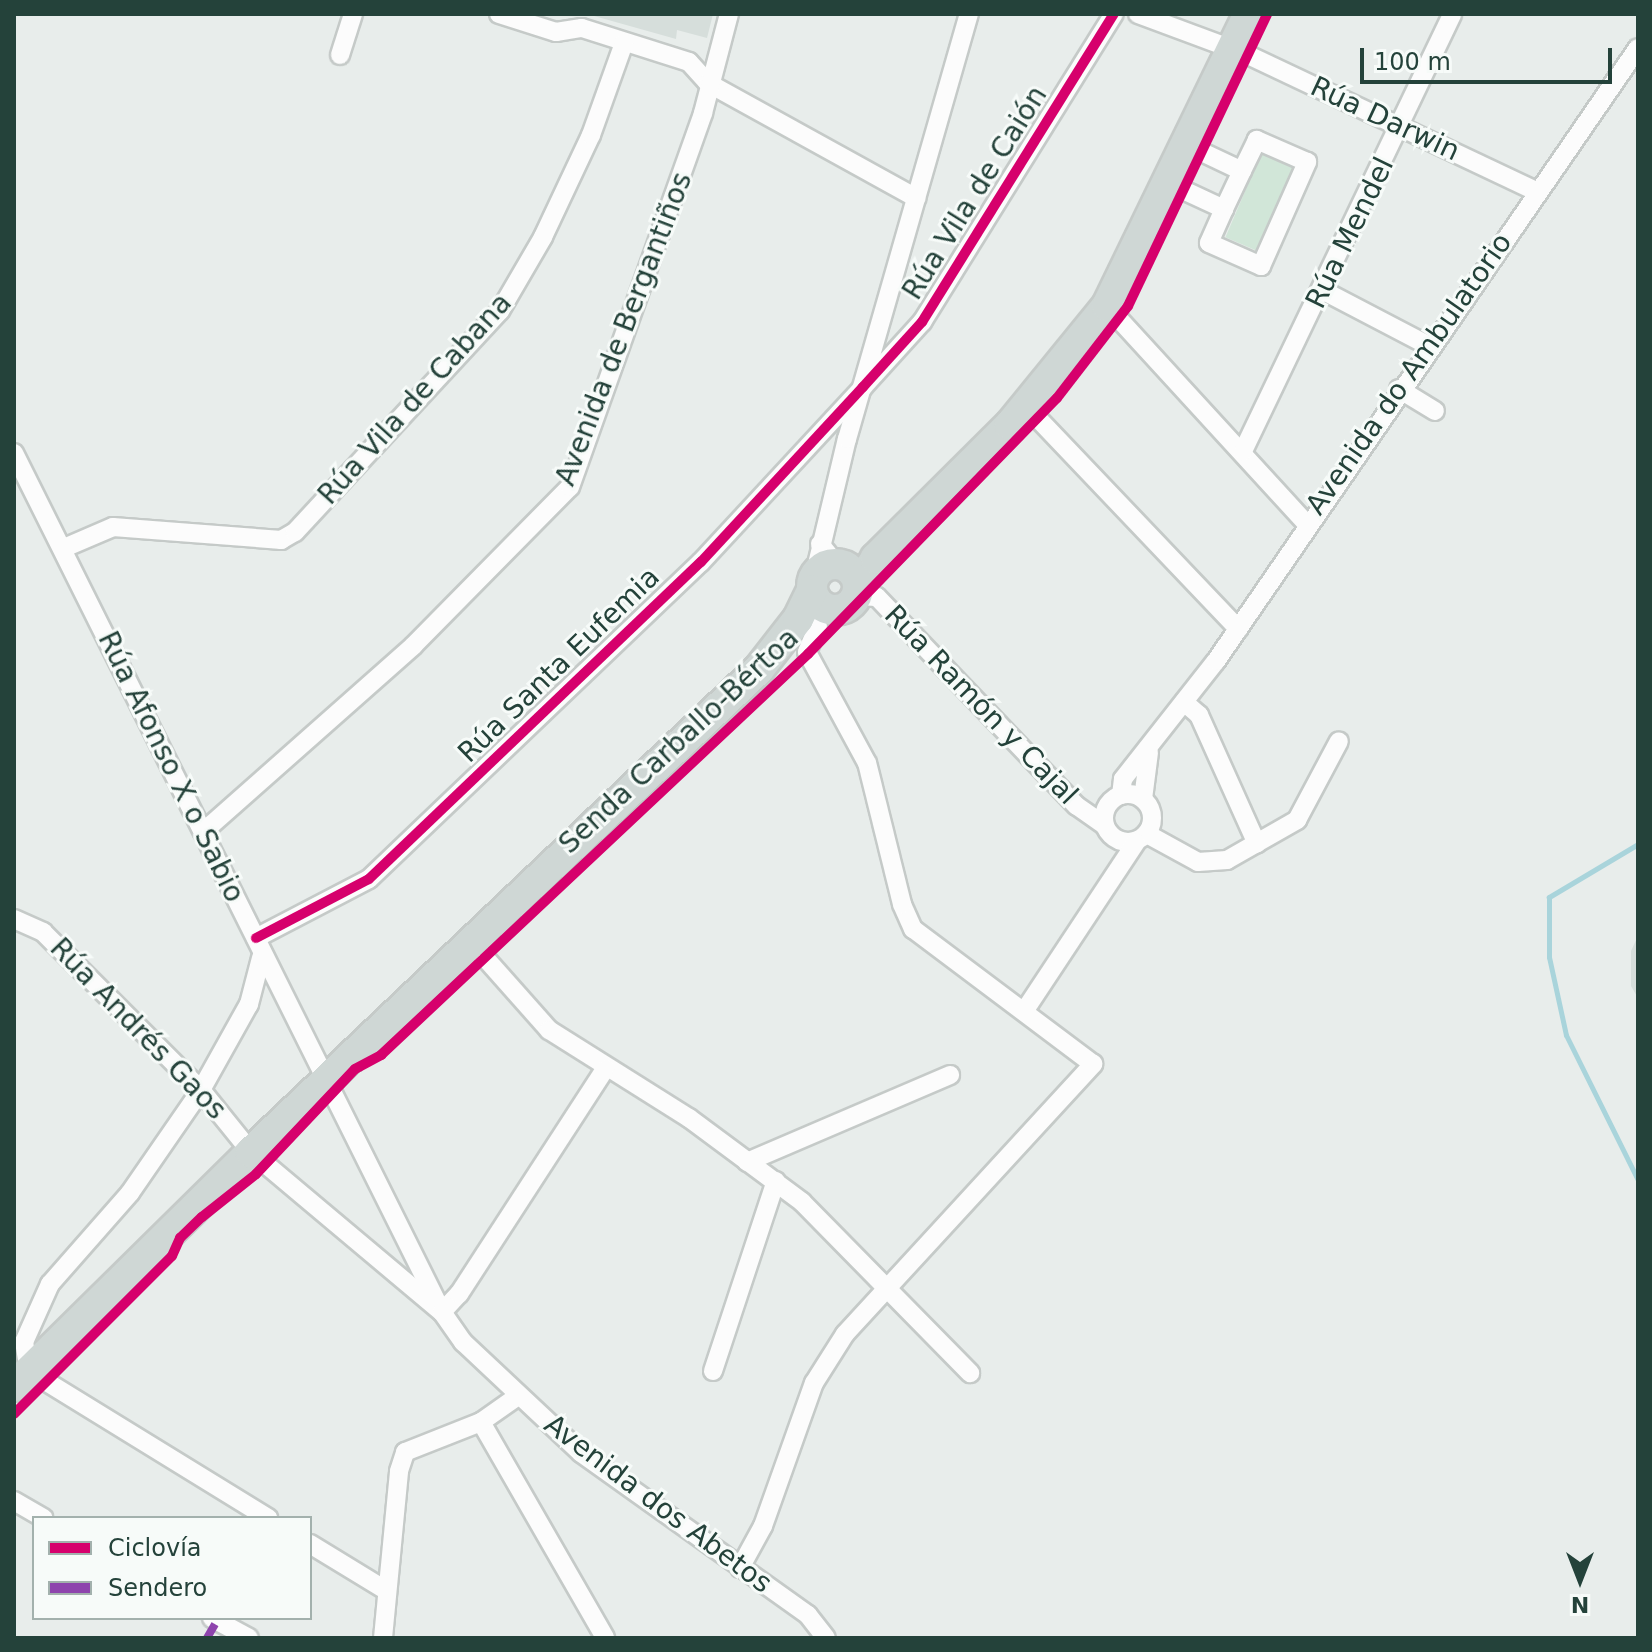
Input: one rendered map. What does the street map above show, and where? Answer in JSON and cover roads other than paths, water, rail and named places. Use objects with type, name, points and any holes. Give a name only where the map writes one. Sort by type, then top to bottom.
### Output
[{"type":"main road","points":[[21,1378],[820,603],[876,558],[1026,406],[1107,306],[1249,14]]},
{"type":"street","points":[[340,55],[353,14]]},
{"type":"street","points":[[499,14],[556,32],[582,28],[689,62],[708,83],[916,198]]},
{"type":"street","name":"Avenida de Bergantiños","points":[[203,832],[413,646],[570,487],[703,113],[708,83],[729,14]]},
{"type":"street","points":[[740,1568],[763,1526],[814,1383],[845,1334],[1093,1064],[913,929],[902,904],[867,763],[820,603],[863,387],[969,14]]},
{"type":"street","name":"Rúa Vila de Caión","points":[[863,387],[922,322],[1114,14]]},
{"type":"street","name":"Rúa Darwin","points":[[1138,14],[1233,49],[1536,191]]},
{"type":"street","name":"Rúa Mendel","points":[[1243,451],[1402,126],[1452,14]]},
{"type":"street","name":"Rúa Vila de Cabana","points":[[64,548],[113,527],[281,540],[295,532],[500,311],[543,237],[585,148],[624,43]]},
{"type":"street","name":"Avenida do Ambulatorio","points":[[1121,795],[1123,779],[1149,752],[1238,629],[1306,523],[1638,48]]},
{"type":"street","points":[[1257,140],[1307,162],[1261,266],[1209,243],[1224,209],[1257,140]]},
{"type":"street","points":[[1187,145],[1242,171]]},
{"type":"street","points":[[1168,183],[1224,209]]},
{"type":"street","points":[[1322,290],[1429,346]]},
{"type":"street","points":[[1107,306],[1306,523]]},
{"type":"street","name":"Rúa Santa Eufemia","points":[[256,938],[369,879],[701,562],[863,387]]},
{"type":"street","points":[[1399,389],[1435,411]]},
{"type":"street","points":[[1026,406],[1238,629]]},
{"type":"street","name":"Rúa Afonso X o Sabio","points":[[14,453],[256,938],[261,958],[276,976],[414,1249],[442,1312]]},
{"type":"street","name":"Rúa Ramón y Cajal","points":[[820,603],[877,597],[1077,806],[1109,832]]},
{"type":"street","points":[[1184,702],[1199,715],[1257,844]]},
{"type":"street","points":[[1109,832],[1141,838],[1198,862],[1227,860],[1297,820],[1339,741]]},
{"type":"street","name":"Avenida do Ambulatorio","points":[[1143,799],[1149,752]]},
{"type":"street","points":[[1025,1010],[1112,875],[1141,838],[1152,812],[1143,799],[1121,795],[1105,809],[1112,875]]},
{"type":"street","name":"Rúa Andrés Gaos","points":[[14,919],[43,932],[201,1090],[251,1152]]},
{"type":"street","points":[[471,942],[549,1030],[605,1069],[689,1118],[776,1181],[970,1373]]},
{"type":"street","points":[[261,958],[249,1004],[201,1090],[130,1193],[50,1284],[24,1342],[21,1378],[264,1516]]},
{"type":"street","points":[[442,1312],[459,1294],[605,1069]]},
{"type":"street","points":[[747,1162],[950,1075]]},
{"type":"street","name":"Avenida dos Abetos","points":[[251,1152],[442,1312],[518,1396],[581,1453],[808,1615],[826,1638]]},
{"type":"street","points":[[713,1371],[776,1181]]},
{"type":"street","points":[[389,1267],[402,1263],[414,1249]]},
{"type":"street","points":[[383,1638],[399,1471],[405,1452],[481,1422],[518,1396]]},
{"type":"street","points":[[481,1422],[605,1638]]},
{"type":"street","points":[[14,1501],[40,1516]]},
{"type":"street","points":[[312,1545],[387,1591]]},
{"type":"street","points":[[216,1620],[249,1638]]},
{"type":"waterway","points":[[1638,844],[1549,897],[1549,957],[1566,1035],[1638,1180]]}]
